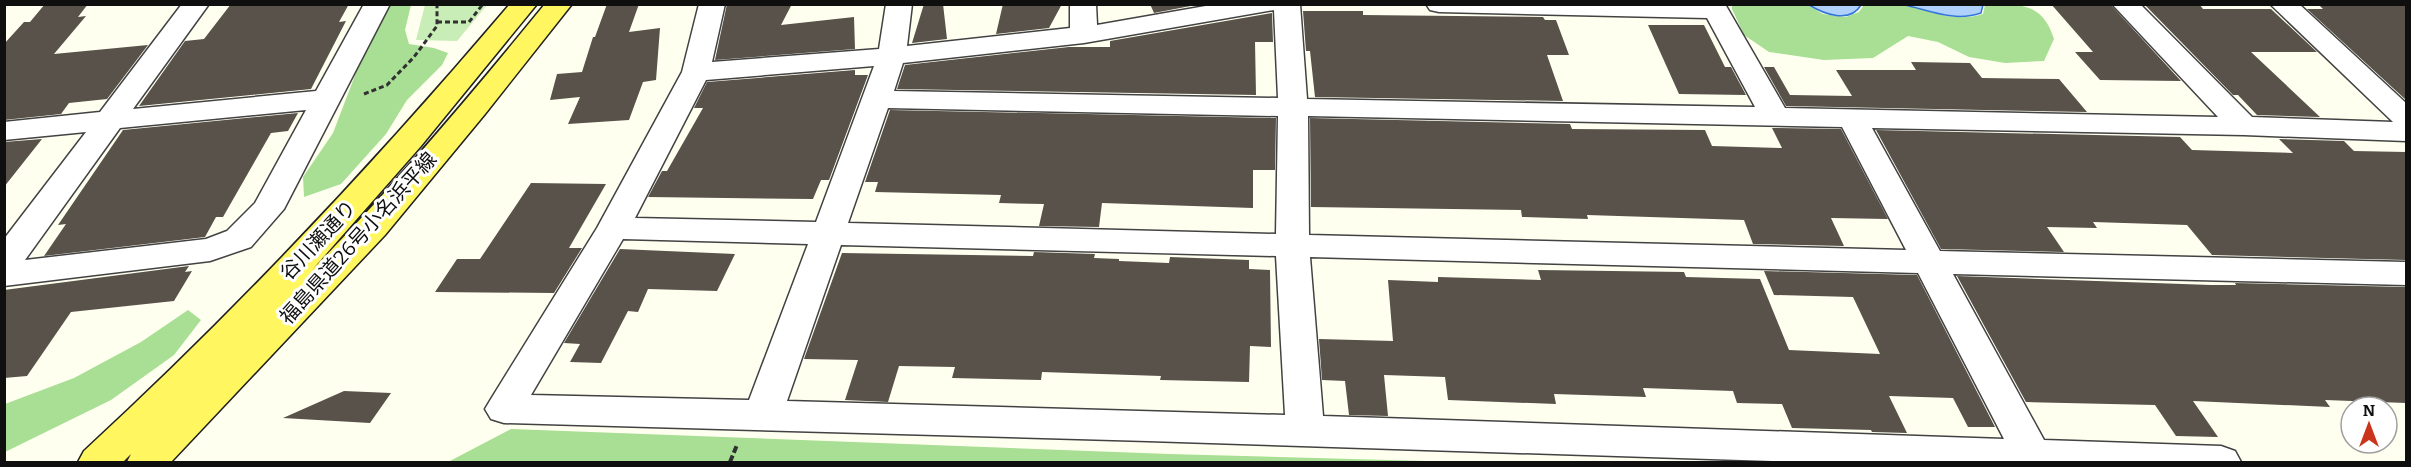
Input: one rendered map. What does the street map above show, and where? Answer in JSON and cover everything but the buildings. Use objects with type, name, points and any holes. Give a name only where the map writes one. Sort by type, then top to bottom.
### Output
[{"type":"main road","name":"谷川瀬通り","points":[[98,462],[211,354],[332,225],[447,97],[524,4]]},
{"type":"main road","name":"福島県道26号小名浜平線","points":[[147,462],[372,227],[475,108],[559,4]]},
{"type":"street","points":[[4,264],[113,120],[196,4]]},
{"type":"street","points":[[4,274],[210,250],[239,239],[268,209],[377,4]]},
{"type":"street","points":[[712,4],[696,72],[613,228],[504,409],[763,414],[1834,447],[2221,462]]},
{"type":"street","points":[[763,414],[892,56],[899,4]]},
{"type":"street","points":[[1083,4],[1084,35]]},
{"type":"street","points":[[696,72],[892,56],[1084,35],[1268,4]]},
{"type":"street","points":[[1287,4],[1293,108],[1292,245],[1305,432]]},
{"type":"street","points":[[1439,4],[1716,10],[1775,117]]},
{"type":"street","points":[[2125,4],[2244,126]]},
{"type":"street","points":[[2283,4],[2406,119]]},
{"type":"street","points":[[4,131],[326,99]]},
{"type":"street","points":[[875,99],[2244,126],[2406,132]]},
{"type":"street","points":[[1853,120],[2033,456]]},
{"type":"street","points":[[613,228],[2406,274]]},
{"type":"path","points":[[326,99],[375,92],[389,86],[437,26],[437,4]]},
{"type":"path","points":[[437,22],[469,21],[483,4]]},
{"type":"green space","points":[[425,4],[487,5],[457,41],[416,40]]},
{"type":"green space","points":[[1901,4],[1952,17],[1983,14],[1985,5],[2027,7],[2036,11],[2043,18],[2054,39],[2044,61],[2005,63],[1969,57],[1938,42],[1908,36],[1873,58],[1824,60],[1769,52],[1744,35],[1732,9],[1732,5],[1807,5],[1823,14],[1846,17],[1859,12],[1864,5]]},
{"type":"green space","points":[[390,5],[411,5],[405,30],[409,44],[448,53],[442,65],[407,100],[386,134],[341,184],[304,197],[303,177],[333,133],[365,49]]},
{"type":"green space","points":[[188,310],[201,320],[174,355],[111,400],[5,452],[5,404],[74,378],[141,342]]},
{"type":"green space","points":[[511,429],[1169,454],[1463,462],[448,462]]},
{"type":"water","points":[[1809,5],[1861,5],[1850,14],[1837,16]]},
{"type":"water","points":[[1905,5],[1983,5],[1981,13],[1952,16]]}]
